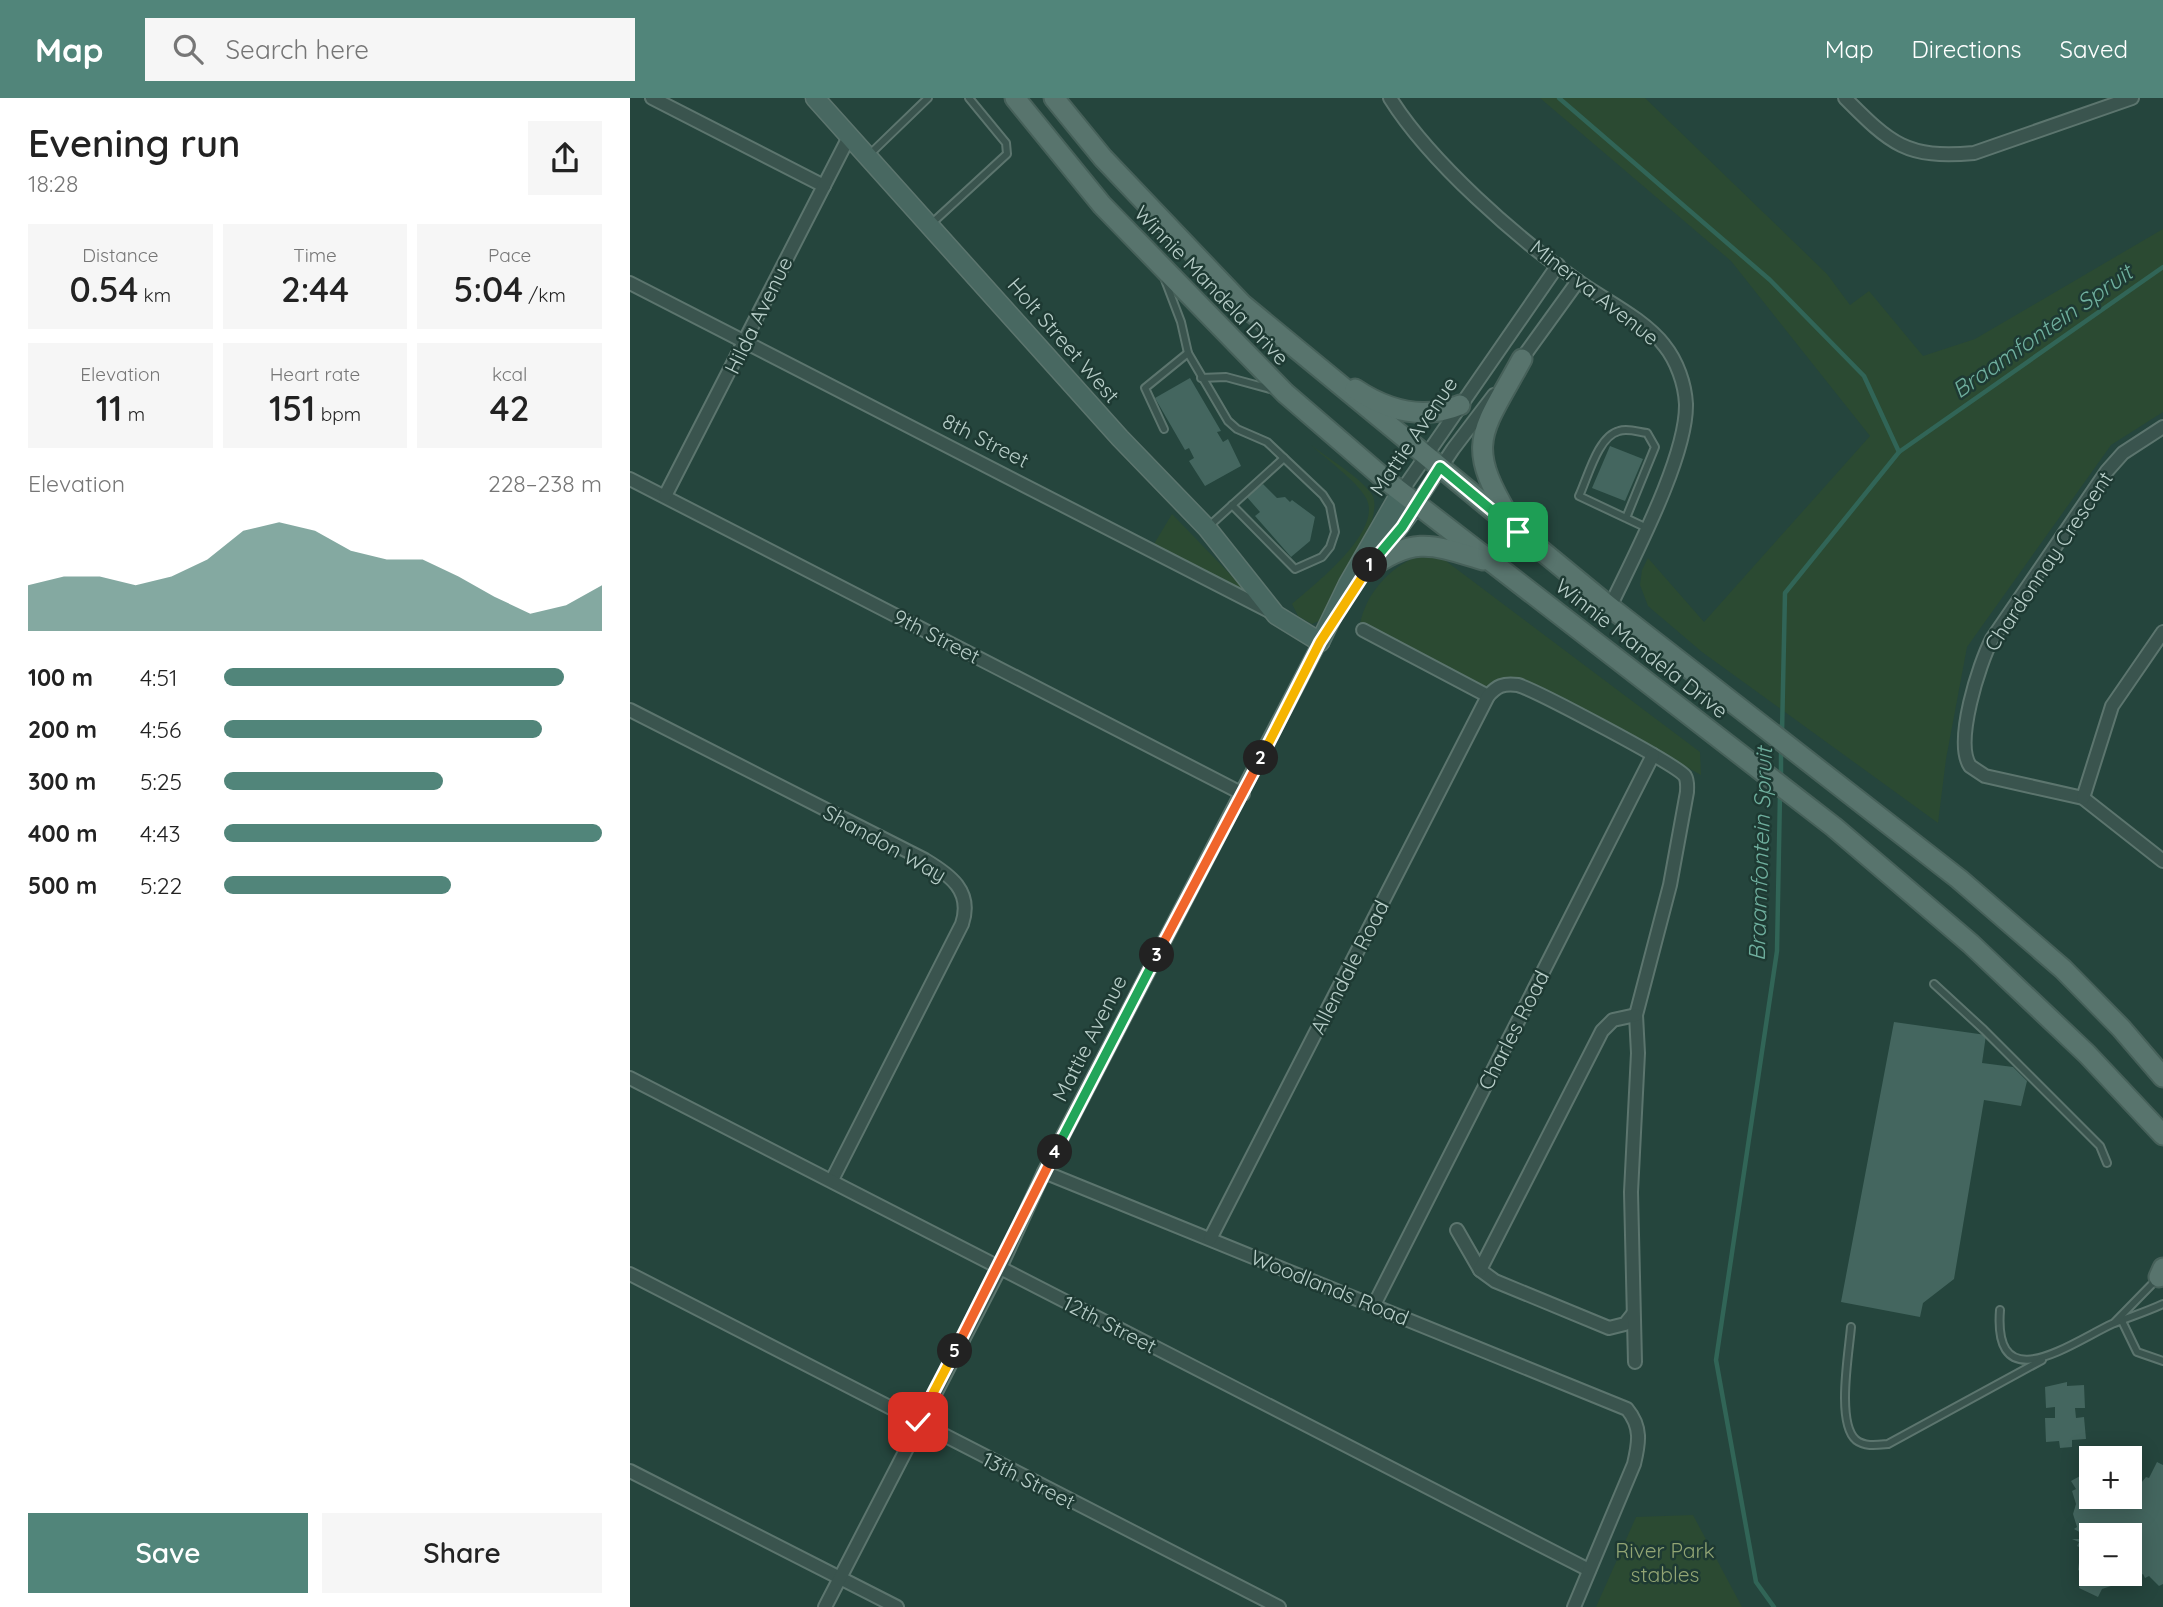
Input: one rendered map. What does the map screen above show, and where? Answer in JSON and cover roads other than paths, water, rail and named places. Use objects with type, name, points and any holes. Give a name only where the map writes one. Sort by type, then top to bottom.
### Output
[{"type":"main road","name":"Winnie Mandela Drive","points":[[1016,98],[1102,205],[1286,393],[1409,498],[1498,564],[1834,827],[1971,944],[2087,1054],[2162,1135]]},
{"type":"main road","name":"Winnie Mandela Drive","points":[[1054,98],[1103,158],[1199,261],[1280,336],[1609,607],[1731,698],[1959,879],[2063,969],[2121,1028],[2163,1077]]},
{"type":"main road","points":[[1280,336],[1360,392],[1413,414],[1443,412],[1461,405]]},
{"type":"main road","points":[[1518,532],[1487,477],[1481,450],[1487,425],[1522,359]]},
{"type":"main road","points":[[1367,569],[1390,553],[1418,545],[1440,548],[1498,564]]},
{"type":"main road","points":[[2121,1028],[2163,1064]]},
{"type":"street","points":[[653,98],[824,186]]},
{"type":"street","name":"Holt Street West","points":[[815,98],[869,155],[1120,438],[1207,528],[1276,615]]},
{"type":"street","name":"Minerva Avenue","points":[[1390,98],[1428,150],[1558,265],[1653,333],[1665,346],[1684,388],[1686,405],[1682,438],[1647,528],[1609,607]]},
{"type":"street","points":[[1845,98],[1896,145],[1932,155],[1953,155],[1974,153],[2132,98]]},
{"type":"street","name":"Hilda Avenue","points":[[664,496],[850,135]]},
{"type":"street","name":"Mattie Avenue","points":[[825,1607],[918,1422],[1000,1268],[1044,1172],[1243,794],[1348,584],[1433,461],[1461,405],[1558,265]]},
{"type":"street","name":"Mattie Avenue","points":[[1320,642],[1433,461],[1522,359],[1578,281]]},
{"type":"street","name":"8th Street","points":[[630,283],[744,344],[1276,615],[1320,642]]},
{"type":"street","name":"Chardonnay Crescent","points":[[2083,797],[1985,776],[1970,766],[1965,756],[1964,739],[1979,666],[1992,639],[2107,471],[2123,453],[2163,426]]},
{"type":"street","name":"9th Street","points":[[630,479],[1243,794]]},
{"type":"street","points":[[1363,630],[1488,696],[1496,687],[1506,683],[1528,688],[1653,755],[1684,776],[1688,792],[1670,886],[1636,1015],[1638,1053],[1631,1192],[1635,1362]]},
{"type":"street","points":[[2163,632],[2112,706],[2083,797],[2163,861]]},
{"type":"street","name":"Allendale Road","points":[[1210,1239],[1488,696]]},
{"type":"street","name":"Shandon Way","points":[[630,710],[925,860],[953,879],[964,897],[962,924],[832,1180]]},
{"type":"street","name":"Charles Road","points":[[1374,1305],[1653,755]]},
{"type":"street","points":[[1480,1270],[1601,1031],[1613,1020],[1636,1015]]},
{"type":"street","name":"12th Street","points":[[630,1078],[1589,1570]]},
{"type":"street","name":"Woodlands Road","points":[[1044,1172],[1627,1409],[1634,1418],[1639,1441],[1634,1464],[1589,1570]]},
{"type":"street","points":[[1457,1230],[1480,1270],[1495,1281],[1598,1325],[1617,1327],[1625,1324],[1633,1314]]},
{"type":"street","name":"13th Street","points":[[630,1274],[1279,1607]]},
{"type":"street","points":[[630,1471],[897,1607]]},
{"type":"street","points":[[1574,1607],[1589,1570]]},
{"type":"lane","points":[[869,155],[928,98]]},
{"type":"lane","points":[[931,225],[1007,154],[1008,149],[969,98]]},
{"type":"lane","points":[[1157,264],[1176,306],[1188,353],[1228,421],[1237,429],[1267,442],[1323,495],[1334,516],[1335,532],[1322,557],[1300,569],[1290,567],[1231,505]]},
{"type":"lane","points":[[1164,429],[1145,388],[1188,353]]},
{"type":"lane","points":[[1201,378],[1226,377],[1286,393]]},
{"type":"lane","points":[[1626,518],[1655,447],[1647,433],[1629,430],[1618,431],[1606,438],[1580,496],[1626,518],[1647,528]]},
{"type":"lane","points":[[1207,528],[1284,458]]},
{"type":"lane","points":[[1934,984],[2100,1146],[2107,1163]]},
{"type":"lane","points":[[1851,1327],[1846,1424],[1856,1441],[1864,1444],[1888,1444],[2114,1324],[2162,1273]]},
{"type":"lane","points":[[2121,1319],[2163,1304]]},
{"type":"lane","points":[[2000,1310],[1998,1336],[2007,1352],[2020,1358],[2042,1360]]},
{"type":"lane","points":[[2121,1319],[2137,1352],[2163,1361]]},
{"type":"waterway","points":[[1559,98],[1770,280],[1864,376],[1899,452]]},
{"type":"waterway","name":"Braamfontein Spruit","points":[[1782,733],[1785,593],[1899,452],[2163,267]]},
{"type":"waterway","name":"Braamfontein Spruit","points":[[1781,748],[1781,778]]},
{"type":"waterway","name":"Braamfontein Spruit","points":[[1774,1607],[1756,1582],[1716,1360],[1777,951],[1780,794]]},
{"type":"park label","name":"River Park stables","points":[[1665,1562]]}]
